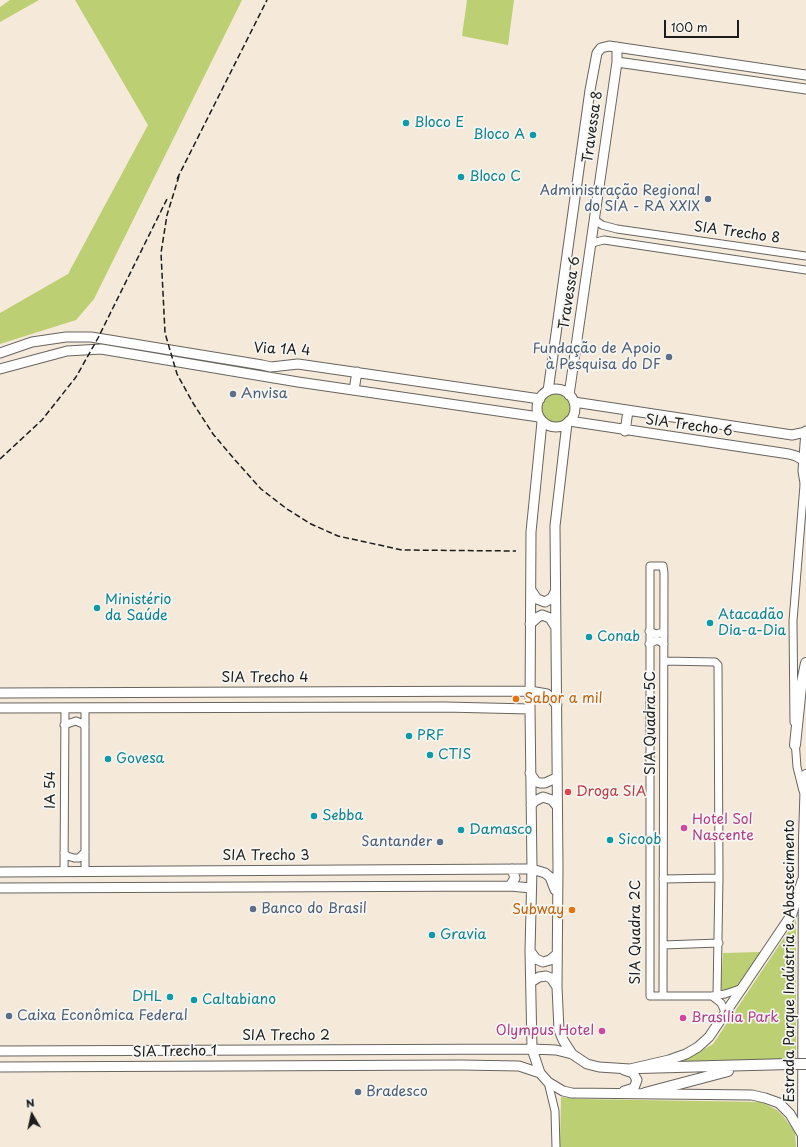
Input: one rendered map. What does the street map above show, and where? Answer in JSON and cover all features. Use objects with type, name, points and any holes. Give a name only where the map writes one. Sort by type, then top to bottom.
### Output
[{"type":"highway","points":[[795,745],[801,687],[806,663]]},
{"type":"highway","name":"Estrada Parque Indústria e Abastecimento","points":[[803,1147],[805,910],[804,800],[806,775]]},
{"type":"highway","points":[[645,1094],[725,1071],[806,1064]]},
{"type":"highway","points":[[639,1068],[790,1066],[806,1069]]},
{"type":"main road","points":[[803,1136],[790,1114],[779,1103],[765,1098],[752,1095],[572,1093],[563,1091],[548,1082],[540,1073],[532,1049],[530,951],[532,869],[530,773],[530,589],[531,532],[541,419],[537,411],[540,399],[548,391],[597,53],[601,48],[607,46],[630,48],[806,75]]},
{"type":"main road","name":"Travessa 8","points":[[592,243],[617,62],[617,47]]},
{"type":"main road","points":[[630,48],[627,55],[630,63]]},
{"type":"main road","points":[[617,62],[806,89]]},
{"type":"main road","points":[[748,80],[748,71],[752,66]]},
{"type":"main road","points":[[790,87],[806,85]]},
{"type":"main road","name":"Travessa 6","points":[[571,398],[592,243]]},
{"type":"main road","name":"Via 1A 4","points":[[0,353],[32,342],[66,337],[91,337],[262,365],[271,366],[298,364],[540,399]]},
{"type":"main road","name":"Via 1A 4","points":[[0,369],[67,351],[101,349],[541,419]]},
{"type":"main road","points":[[354,390],[357,372]]},
{"type":"main road","points":[[548,391],[559,390],[571,398],[574,412],[568,422],[554,526],[556,589],[556,986],[559,1030],[563,1040],[572,1054],[588,1064],[629,1071],[636,1076],[637,1080],[634,1088],[604,1093]]},
{"type":"main road","name":"SIA Trecho 6","points":[[571,398],[628,411],[792,435],[806,432]]},
{"type":"main road","points":[[625,431],[628,411]]},
{"type":"main road","points":[[541,419],[555,427],[568,422]]},
{"type":"main road","name":"SIA Trecho 6","points":[[568,422],[788,454],[803,460]]},
{"type":"main road","points":[[805,487],[803,460],[806,432]]},
{"type":"main road","points":[[530,589],[536,599],[545,602],[552,598],[556,589]]},
{"type":"main road","points":[[530,624],[542,615],[550,618],[555,626]]},
{"type":"main road","points":[[444,707],[443,698],[447,691]]},
{"type":"main road","points":[[509,691],[511,699],[509,708]]},
{"type":"main road","name":"SIA Trecho 4","points":[[0,693],[530,691],[544,693],[556,704]]},
{"type":"main road","points":[[120,708],[124,692]]},
{"type":"main road","points":[[208,692],[211,700],[208,708]]},
{"type":"main road","points":[[223,692],[219,700],[223,708]]},
{"type":"main road","points":[[37,693],[40,694],[42,700],[37,708]]},
{"type":"main road","points":[[0,708],[444,707],[530,709]]},
{"type":"main road","points":[[530,773],[536,782],[540,783],[545,783],[556,778]]},
{"type":"main road","points":[[531,805],[534,801],[544,797],[552,800],[556,805]]},
{"type":"main road","points":[[510,886],[515,878],[512,869]]},
{"type":"main road","points":[[532,869],[545,873],[550,878],[557,901]]},
{"type":"main road","name":"SIA Trecho 3","points":[[0,872],[532,869]]},
{"type":"main road","points":[[444,886],[442,877],[445,870]]},
{"type":"main road","points":[[205,887],[211,879],[207,871]]},
{"type":"main road","points":[[222,887],[219,879],[223,871]]},
{"type":"main road","points":[[620,1069],[639,1068],[686,1054],[698,1047],[709,1037],[792,914],[804,872]]},
{"type":"main road","points":[[0,888],[510,886],[531,888]]},
{"type":"main road","points":[[530,951],[536,958],[543,962],[550,960],[556,955]]},
{"type":"main road","points":[[531,982],[538,977],[546,976],[551,978],[556,986]]},
{"type":"main road","points":[[461,1065],[458,1058],[463,1049]]},
{"type":"main road","name":"SIA Trecho 2","points":[[0,1051],[532,1049],[556,1050],[572,1054]]},
{"type":"main road","points":[[190,1050],[193,1058],[191,1065]]},
{"type":"main road","points":[[208,1065],[205,1058],[210,1050]]},
{"type":"main road","points":[[396,1050],[397,1066]]},
{"type":"main road","name":"SIA Trecho 1","points":[[0,1067],[461,1065],[519,1066],[540,1073]]},
{"type":"street","name":"SIA Trecho 8","points":[[595,220],[602,225],[617,228],[806,256]]},
{"type":"street","points":[[615,241],[614,232],[617,228]]},
{"type":"street","points":[[592,243],[604,240],[615,241],[806,270]]},
{"type":"street","points":[[710,255],[716,251],[715,244],[712,242]]},
{"type":"street","points":[[727,258],[723,250],[728,245]]},
{"type":"street","points":[[804,800],[797,767],[795,745],[792,644],[805,487]]},
{"type":"street","name":"SIA Quadra 5C","points":[[650,566],[663,566],[664,573],[664,996]]},
{"type":"street","name":"SIA Quadra 2C","points":[[650,566],[650,996],[664,996]]},
{"type":"street","points":[[649,631],[656,634],[664,632]]},
{"type":"street","points":[[649,644],[656,640],[664,644]]},
{"type":"street","points":[[664,661],[717,662],[719,943],[714,995]]},
{"type":"street","name":"IA 54","points":[[64,872],[65,709]]},
{"type":"street","points":[[84,709],[85,872]]},
{"type":"street","points":[[64,725],[76,721],[83,724],[85,727]]},
{"type":"street","points":[[650,791],[657,794],[663,790]]},
{"type":"street","points":[[649,805],[656,802],[663,805]]},
{"type":"street","points":[[64,853],[67,856],[79,858],[85,852]]},
{"type":"street","points":[[663,880],[719,878]]},
{"type":"street","points":[[650,924],[655,928],[663,926]]},
{"type":"street","points":[[663,945],[719,943]]},
{"type":"street","points":[[664,996],[714,995],[733,992],[743,988]]},
{"type":"street","points":[[714,995],[722,1003],[725,1012]]},
{"type":"street","points":[[548,1082],[555,1111],[556,1147]]},
{"type":"green space","points":[[10,0],[39,0],[0,22],[0,7]]},
{"type":"green space","points":[[75,0],[242,0],[94,299],[76,320],[0,344],[0,313],[68,274],[148,125]]},
{"type":"green space","points":[[467,0],[514,0],[508,45],[462,36]]},
{"type":"green space","points":[[556,394],[567,398],[571,409],[567,420],[556,424],[545,420],[541,409],[545,398]]},
{"type":"green space","points":[[796,920],[796,1060],[678,1064],[713,1044]]},
{"type":"green space","points":[[761,952],[741,983],[732,991],[723,991],[721,987],[723,953]]},
{"type":"green space","points":[[561,1097],[580,1099],[761,1102],[777,1110],[783,1116],[795,1132],[796,1147],[560,1147]]},
{"type":"railway","points":[[177,179],[267,0]]},
{"type":"railway","points":[[179,176],[167,215],[161,253],[165,333],[177,374],[193,403],[213,434],[261,489],[287,509],[311,524],[338,536],[402,550],[516,551]]},
{"type":"railway","points":[[0,459],[42,420],[76,377],[98,338],[167,199]]},
{"type":"place","name":"Bloco E","points":[[406,123]]},
{"type":"place","name":"Bloco A","points":[[533,135]]},
{"type":"place","name":"Bloco C","points":[[461,177]]},
{"type":"place","name":"Administração Regional do SIA - RA XXIX","points":[[708,199]]},
{"type":"place","name":"Fundação de Apoio à Pesquisa do DF","points":[[669,357]]},
{"type":"place","name":"Anvisa","points":[[233,394]]},
{"type":"place","name":"Ministério da Saúde","points":[[97,608]]},
{"type":"place","name":"Atacadão Dia-a-Dia","points":[[710,623]]},
{"type":"place","name":"Conab","points":[[589,637]]},
{"type":"place","name":"Sabor a mil","points":[[516,699]]},
{"type":"place","name":"PRF","points":[[409,736]]},
{"type":"place","name":"CTIS","points":[[430,755]]},
{"type":"place","name":"Govesa","points":[[108,759]]},
{"type":"place","name":"Droga SIA","points":[[568,792]]},
{"type":"place","name":"Sebba","points":[[314,816]]},
{"type":"place","name":"Hotel Sol Nascente","points":[[684,828]]},
{"type":"place","name":"Damasco","points":[[461,830]]},
{"type":"place","name":"Sicoob","points":[[610,840]]},
{"type":"place","name":"Santander","points":[[440,842]]},
{"type":"place","name":"Banco do Brasil","points":[[253,909]]},
{"type":"place","name":"Subway","points":[[572,910]]},
{"type":"place","name":"Gravia","points":[[432,935]]},
{"type":"place","name":"DHL","points":[[170,997]]},
{"type":"place","name":"Caltabiano","points":[[194,1000]]},
{"type":"place","name":"Caixa Econômica Federal","points":[[9,1016]]},
{"type":"place","name":"Brasília Park","points":[[683,1018]]},
{"type":"place","name":"Olympus Hotel","points":[[602,1031]]},
{"type":"place","name":"Bradesco","points":[[358,1092]]}]
